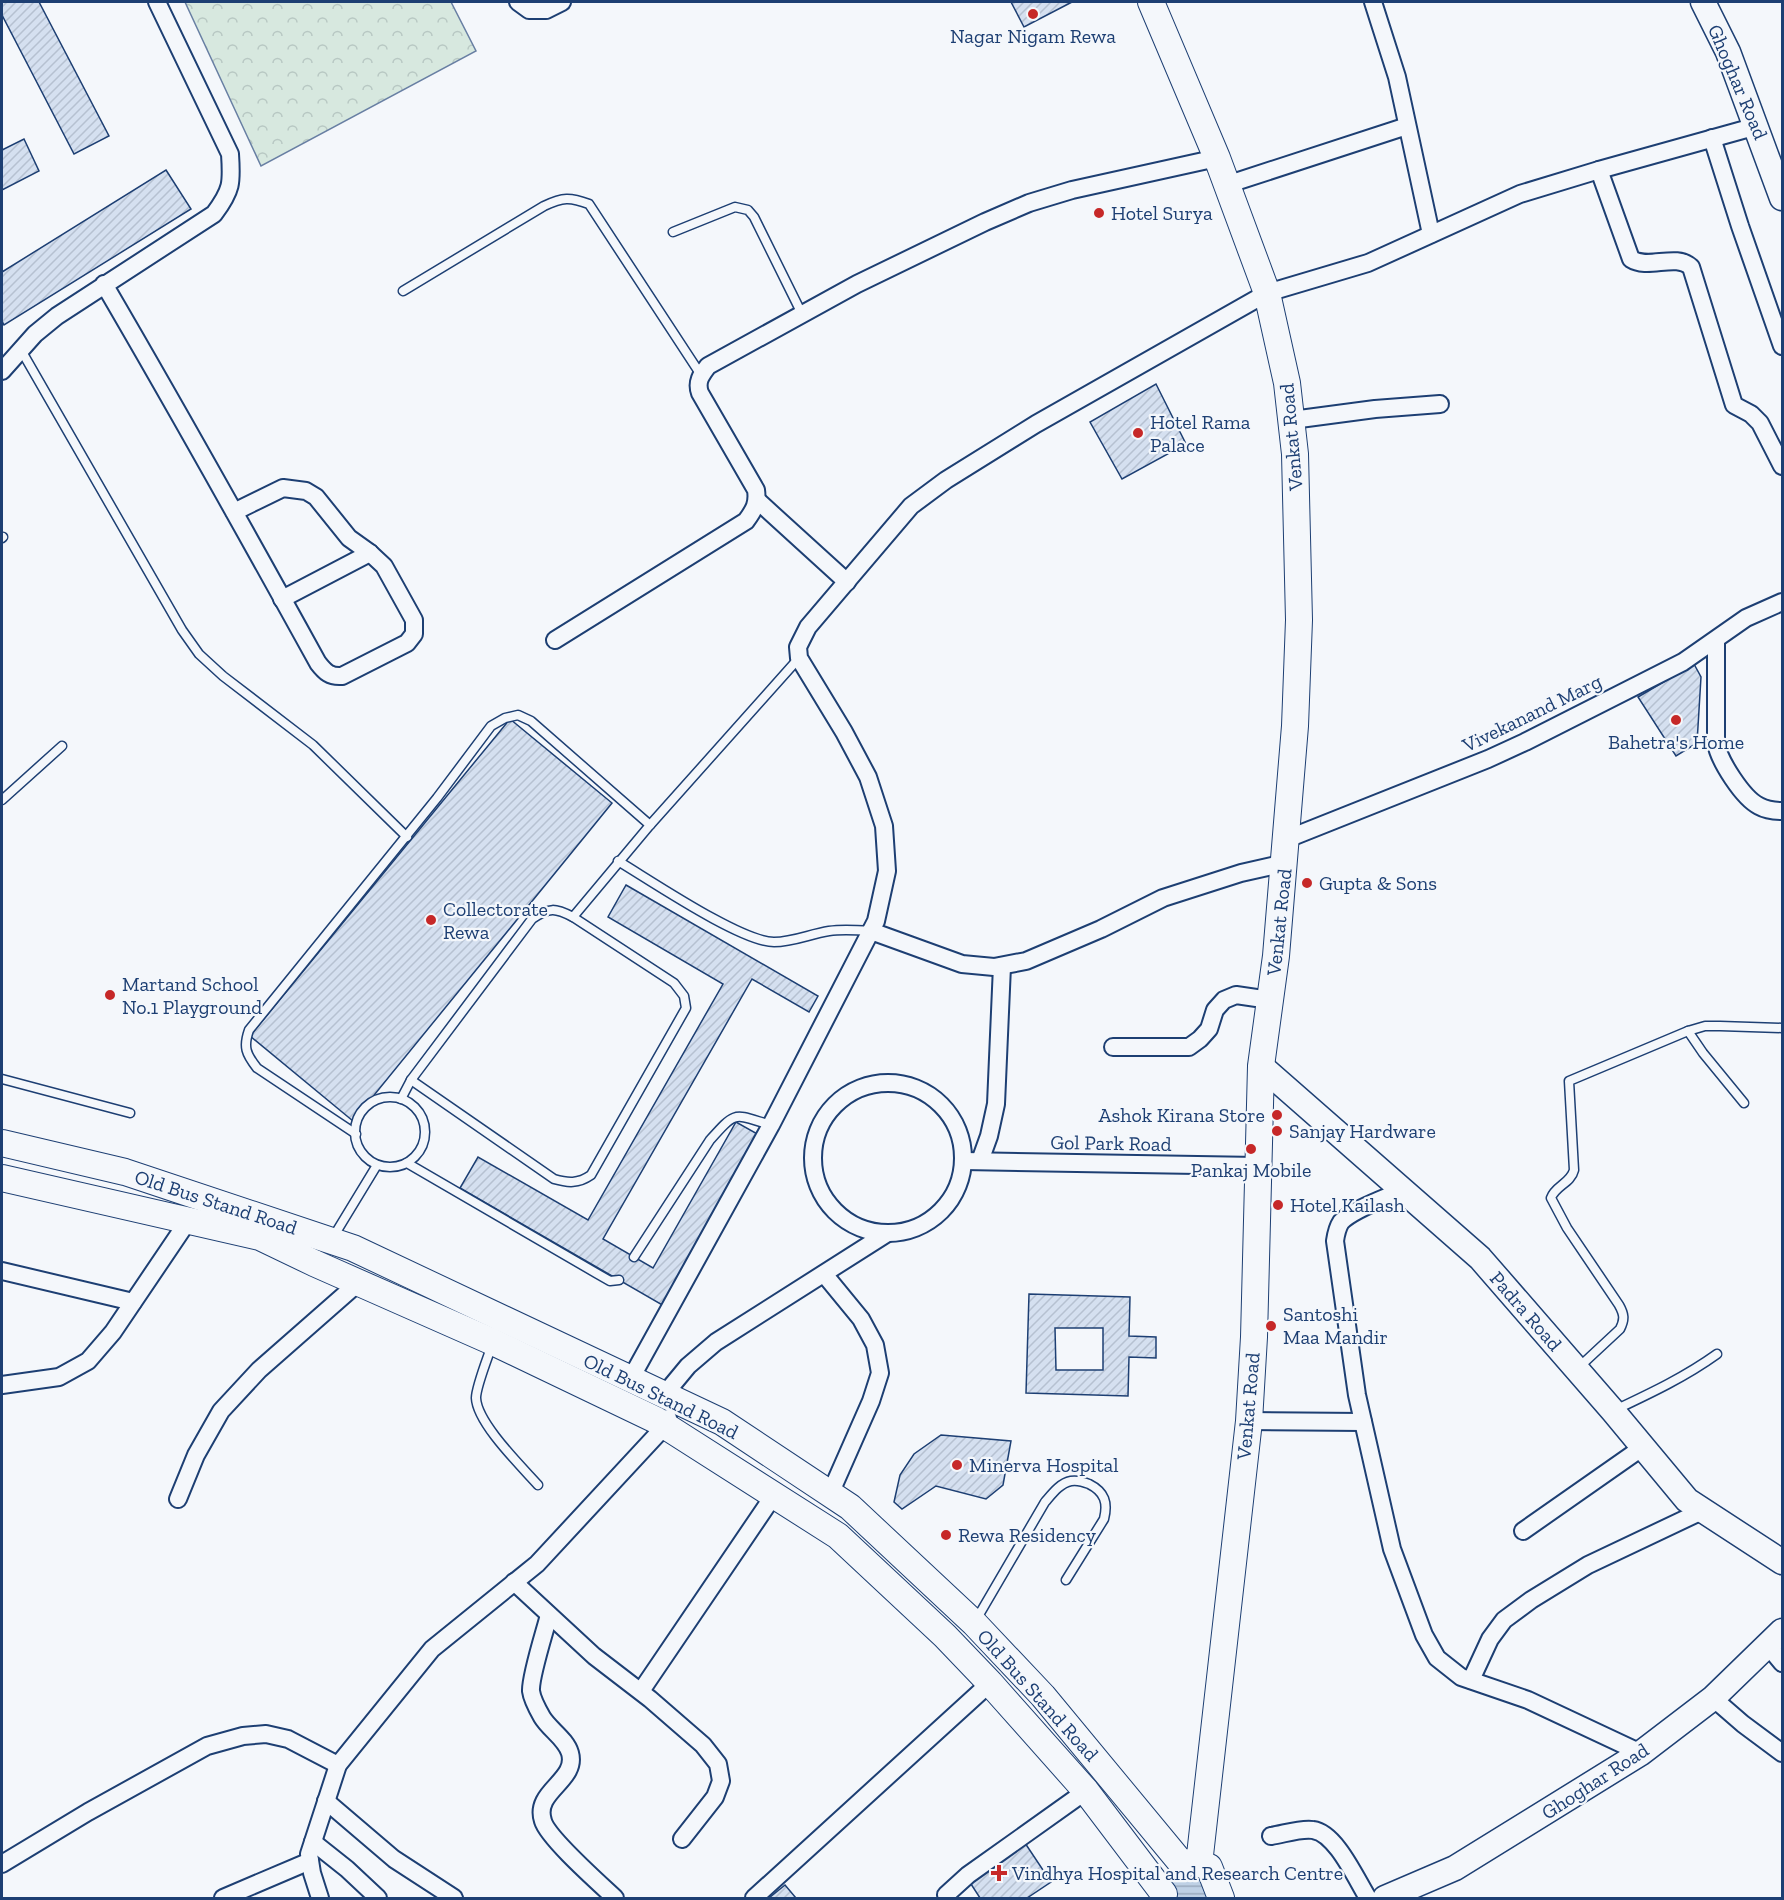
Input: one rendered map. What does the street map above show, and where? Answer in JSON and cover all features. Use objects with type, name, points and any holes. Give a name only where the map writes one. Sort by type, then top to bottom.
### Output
[{"type":"main road","name":"Venkat Road","points":[[1151,2],[1217,158],[1267,293],[1287,383],[1292,420],[1295,454],[1299,620],[1295,726],[1286,851],[1261,1066],[1254,1337],[1248,1421],[1191,1864]]},
{"type":"main road","name":"Old Bus Stand Road","points":[[2,1143],[125,1172],[323,1252],[358,1283],[493,1342],[665,1426],[774,1495],[837,1536],[945,1636],[1086,1791],[1164,1896]]},
{"type":"main road","name":"Old Bus Stand Road","points":[[2,1178],[323,1252],[364,1253],[722,1422],[850,1507],[974,1623],[1043,1696],[1191,1864]]},
{"type":"main road","points":[[1164,1896],[1164,1883],[1174,1866],[1191,1864],[1209,1868],[1221,1899]]},
{"type":"street","points":[[2,371],[35,334],[57,316],[214,214],[226,198],[231,178],[230,154],[158,2]]},
{"type":"street","points":[[518,2],[529,10],[546,9],[562,2]]},
{"type":"street","points":[[1373,2],[1397,77],[1431,234]]},
{"type":"street","name":"Ghoghar Road","points":[[1703,2],[1728,52],[1782,198]]},
{"type":"street","points":[[1226,184],[1407,126]]},
{"type":"street","points":[[630,1380],[771,1125],[876,921],[887,871],[884,826],[868,777],[844,732],[799,658],[798,647],[802,635],[911,506],[946,480],[1036,424],[1267,293],[1368,263],[1520,194],[1757,126]]},
{"type":"street","points":[[1712,138],[1782,346]]},
{"type":"street","points":[[846,582],[758,501],[756,490],[700,393],[698,386],[701,375],[708,366],[802,314],[985,222],[1029,203],[1072,190],[1217,158]]},
{"type":"street","points":[[1599,170],[1631,259],[1640,262],[1682,262],[1691,267],[1734,405],[1751,414],[1760,423],[1782,466]]},
{"type":"street","points":[[104,285],[325,672],[334,676],[342,675],[407,643],[414,634],[414,620],[384,566],[349,538],[316,497],[306,491],[283,488],[234,512]]},
{"type":"street","points":[[1292,420],[1375,409],[1440,404]]},
{"type":"street","points":[[555,640],[746,521],[758,501]]},
{"type":"street","points":[[282,599],[370,553]]},
{"type":"street","name":"Vivekanand Marg","points":[[871,931],[962,964],[994,967],[1026,962],[1101,929],[1163,898],[1240,873],[1497,755],[1683,662],[1746,618],[1782,602]]},
{"type":"street","points":[[1716,640],[1716,743],[1718,754],[1722,764],[1750,799],[1764,808],[1782,811]]},
{"type":"street","points":[[972,1161],[959,1132],[943,1106],[919,1089],[890,1082],[860,1087],[835,1103],[818,1127],[811,1156],[817,1185],[832,1210],[857,1228],[886,1234],[915,1229],[940,1214],[989,1136],[996,1104],[1002,966]]},
{"type":"street","points":[[1113,1047],[1189,1047],[1209,1029],[1215,1010],[1224,1000],[1236,995],[1270,1000]]},
{"type":"street","name":"Padra Road","points":[[1261,1066],[1480,1258],[1687,1500],[1782,1562]]},
{"type":"street","name":"Gol Park Road","points":[[972,1161],[1258,1167]]},
{"type":"street","points":[[1402,1190],[1355,1212],[1342,1222],[1336,1232],[1335,1241],[1357,1395],[1363,1422],[1392,1549],[1424,1635],[1437,1658],[1451,1670],[1471,1680],[1528,1700],[1641,1753]]},
{"type":"street","points":[[2,1385],[59,1377],[88,1361],[113,1332],[188,1221]]},
{"type":"street","points":[[320,1899],[309,1854],[338,1766],[432,1649],[537,1564],[665,1426],[669,1397],[688,1366],[716,1342],[886,1234]]},
{"type":"street","points":[[2,1271],[133,1302]]},
{"type":"street","points":[[824,1274],[861,1319],[875,1345],[880,1373],[871,1401],[830,1494]]},
{"type":"street","points":[[178,1499],[196,1455],[221,1411],[259,1370],[358,1283]]},
{"type":"street","points":[[1248,1421],[1363,1422]]},
{"type":"street","points":[[1522,1531],[1643,1447]]},
{"type":"street","points":[[641,1692],[774,1495]]},
{"type":"street","points":[[1471,1680],[1490,1639],[1504,1620],[1522,1606],[1588,1564],[1704,1510]]},
{"type":"street","points":[[514,1582],[594,1656],[641,1692],[703,1745],[718,1764],[721,1781],[715,1797],[682,1839]]},
{"type":"street","points":[[549,1615],[531,1691],[542,1718],[570,1750],[572,1762],[566,1774],[546,1796],[541,1811],[543,1823],[560,1844],[615,1899]]},
{"type":"street","name":"Ghoghar Road","points":[[1385,1899],[1455,1868],[1641,1753],[1778,1646]]},
{"type":"street","points":[[754,1899],[990,1683]]},
{"type":"street","points":[[1713,1698],[1782,1754]]},
{"type":"street","points":[[2,1864],[88,1812],[207,1746],[243,1736],[266,1734],[288,1739],[338,1766]]},
{"type":"street","points":[[945,1895],[968,1875],[1086,1791]]},
{"type":"street","points":[[326,1801],[394,1859],[454,1899]]},
{"type":"street","points":[[1271,1836],[1311,1829],[1324,1832],[1334,1842],[1368,1899]]},
{"type":"street","points":[[313,1842],[347,1869],[378,1899]]},
{"type":"street","points":[[223,1899],[310,1862]]},
{"type":"lane","points":[[403,291],[544,206],[558,200],[573,198],[589,204],[701,375]]},
{"type":"lane","points":[[673,232],[735,207],[748,210],[754,217],[802,314]]},
{"type":"lane","points":[[21,350],[182,630],[199,654],[223,676],[313,745],[406,837]]},
{"type":"lane","points":[[573,917],[618,861],[799,658]]},
{"type":"lane","points":[[356,1134],[257,1068],[249,1058],[244,1043],[249,1030],[406,837],[491,726],[505,718],[518,715],[531,721],[650,825]]},
{"type":"lane","points":[[2,800],[62,746]]},
{"type":"lane","points":[[618,861],[728,926],[756,938],[773,942],[829,931],[871,931]]},
{"type":"lane","points":[[401,1099],[411,1080],[532,919],[547,910],[558,910],[573,917],[674,983],[684,996],[686,1008],[591,1175],[581,1182],[554,1179],[411,1080]]},
{"type":"lane","points":[[1577,1369],[1620,1329],[1624,1321],[1619,1305],[1567,1228],[1551,1198],[1552,1193],[1572,1176],[1574,1170],[1569,1081],[1705,1026],[1782,1028]]},
{"type":"lane","points":[[1688,1031],[1744,1103]]},
{"type":"lane","points":[[2,1079],[130,1113]]},
{"type":"lane","points":[[384,1098],[401,1099],[412,1105],[419,1112],[425,1131],[421,1150],[415,1158],[397,1166],[377,1165],[362,1152],[356,1134],[360,1115],[366,1107],[384,1098]]},
{"type":"lane","points":[[634,1257],[710,1140],[731,1117],[738,1116],[771,1125]]},
{"type":"lane","points":[[406,1163],[610,1281],[619,1280]]},
{"type":"lane","points":[[323,1252],[377,1165]]},
{"type":"lane","points":[[493,1342],[476,1397],[479,1412],[487,1426],[538,1485]]},
{"type":"lane","points":[[1613,1411],[1690,1373],[1717,1354]]},
{"type":"lane","points":[[974,1623],[1045,1502],[1057,1489],[1070,1481],[1083,1481],[1099,1489],[1106,1499],[1107,1508],[1104,1519],[1066,1580]]},
{"type":"green space","points":[[185,2],[451,2],[476,51],[261,166]]},
{"type":"water","points":[[1194,1861],[1221,1898],[1164,1898],[1164,1883],[1174,1866]]},
{"type":"building","points":[[2,2],[39,2],[109,136],[74,154],[2,15]]},
{"type":"building","name":"Nagar Nigam Rewa","points":[[1011,2],[1072,2],[1024,27]]},
{"type":"building","points":[[24,139],[39,171],[2,190],[2,150]]},
{"type":"building","points":[[166,170],[191,209],[4,325],[2,321],[2,272]]},
{"type":"building","name":"Hotel Rama Palace","points":[[1156,384],[1186,444],[1122,479],[1090,422]]},
{"type":"building","name":"Bahetra's Home","points":[[1694,664],[1701,677],[1697,743],[1676,756],[1638,697]]},
{"type":"building","name":"Collectorate Rewa","points":[[510,719],[612,803],[353,1121],[250,1036]]},
{"type":"building","points":[[626,885],[818,996],[809,1012],[752,979],[603,1239],[653,1268],[736,1122],[761,1136],[664,1306],[460,1188],[478,1157],[588,1220],[723,984],[608,917]]},
{"type":"building","points":[[1029,1294],[1130,1297],[1129,1336],[1156,1337],[1156,1358],[1129,1357],[1128,1396],[1026,1393]],"holes":[[[1055,1328],[1103,1328],[1103,1370],[1056,1370]]]},
{"type":"building","name":"Minerva Hospital","points":[[941,1435],[1011,1441],[1003,1485],[986,1499],[936,1486],[902,1509],[894,1502],[900,1475],[914,1454]]},
{"type":"building","points":[[1025,1843],[1051,1882],[1027,1898],[980,1898],[969,1881]]},
{"type":"building","points":[[785,1885],[796,1898],[769,1898]]},
{"type":"place","name":"Nagar Nigam Rewa","points":[[1033,14]]},
{"type":"place","name":"Hotel Surya","points":[[1099,213]]},
{"type":"place","name":"Hotel Rama Palace","points":[[1138,433]]},
{"type":"place","name":"Bahetra's Home","points":[[1676,720]]},
{"type":"place","name":"Gupta & Sons","points":[[1307,883]]},
{"type":"place","name":"Collectorate Rewa","points":[[431,920]]},
{"type":"place","name":"Martand School No.1 Playground","points":[[110,995]]},
{"type":"place","name":"Ashok Kirana Store","points":[[1277,1115]]},
{"type":"place","name":"Sanjay Hardware","points":[[1277,1131]]},
{"type":"place","name":"Pankaj Mobile","points":[[1251,1149]]},
{"type":"place","name":"Hotel Kailash","points":[[1278,1205]]},
{"type":"place","name":"Santoshi Maa Mandir","points":[[1271,1326]]},
{"type":"place","name":"Minerva Hospital","points":[[957,1465]]},
{"type":"place","name":"Rewa Residency","points":[[946,1535]]},
{"type":"place","name":"Vindhya Hospital and Research Centre","points":[[999,1873]]}]
